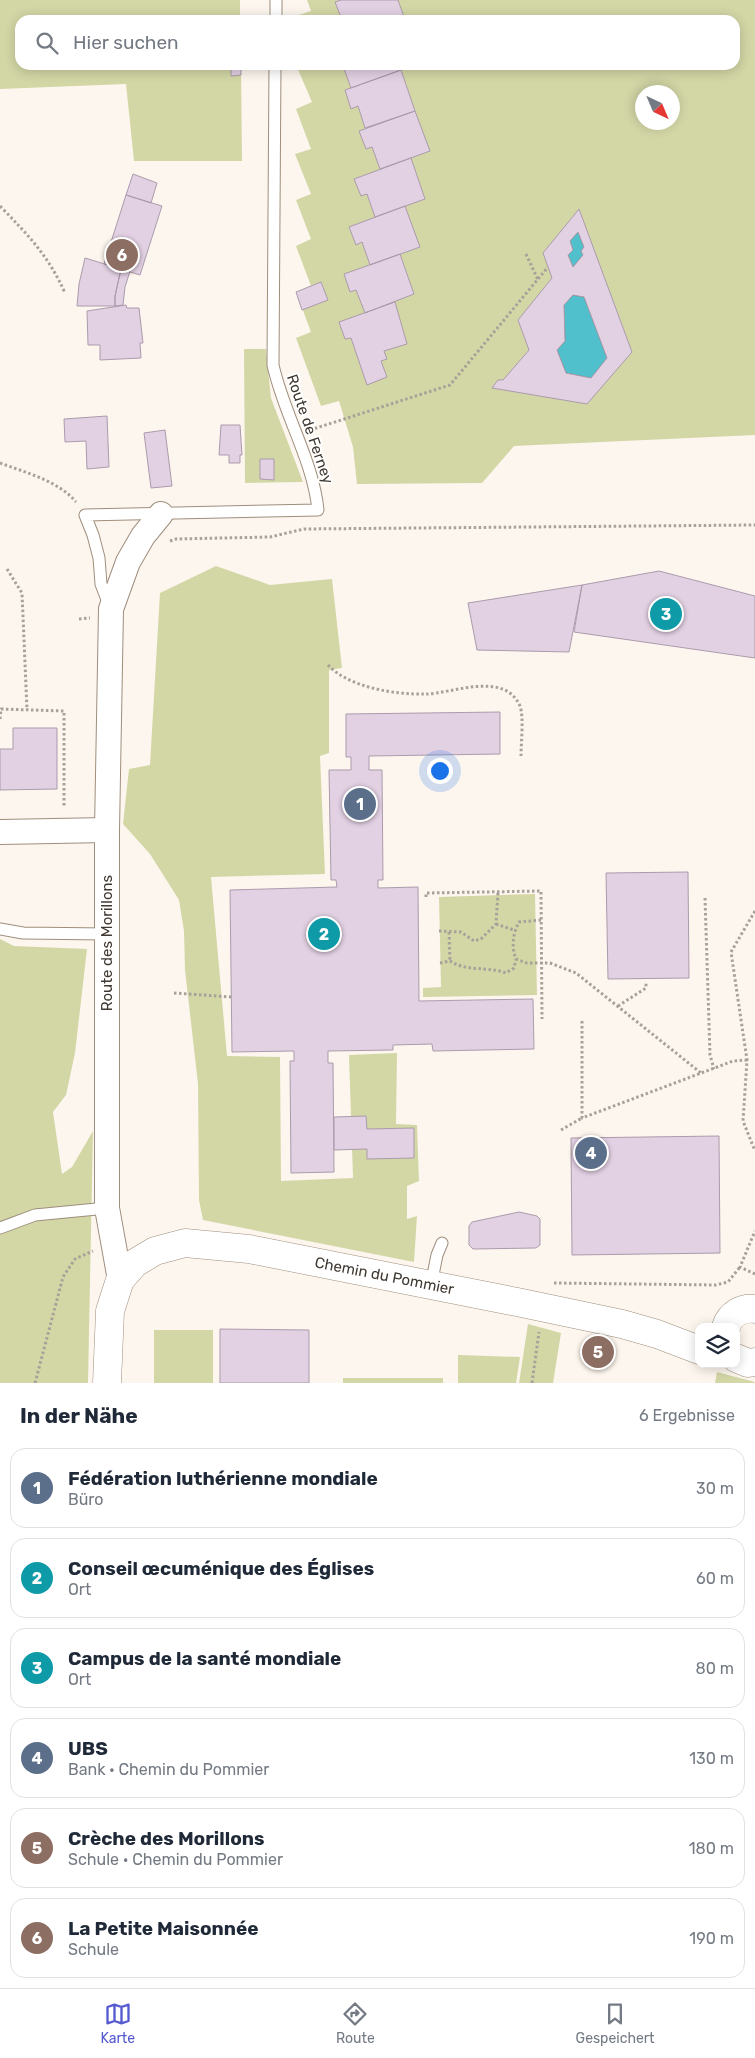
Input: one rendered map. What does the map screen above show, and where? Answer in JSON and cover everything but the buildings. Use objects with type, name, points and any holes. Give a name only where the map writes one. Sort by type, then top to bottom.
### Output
[{"type":"street","name":"Route des Morillons","points":[[107,1383],[110,1311],[120,1280],[107,1208],[107,830],[101,614],[143,536],[161,514]]},
{"type":"street","points":[[0,832],[107,830]]},
{"type":"street","name":"Chemin du Pommier","points":[[120,1280],[135,1263],[155,1251],[185,1243],[249,1249],[622,1324],[657,1334],[695,1348]]},
{"type":"street","name":"Chemin du Pommier","points":[[657,1334],[695,1332]]},
{"type":"street","points":[[740,1359],[755,1362]]},
{"type":"lane","points":[[276,0],[276,15]]},
{"type":"lane","name":"Route de Ferney","points":[[85,515],[318,510],[316,486],[278,387],[273,366],[275,70]]},
{"type":"lane","points":[[85,515],[99,558],[101,614]]},
{"type":"lane","points":[[0,929],[23,933],[107,934]]},
{"type":"lane","points":[[0,1228],[35,1215],[107,1208]]},
{"type":"lane","points":[[431,1285],[436,1255],[442,1243]]},
{"type":"path","points":[[0,206],[39,246],[65,293]]},
{"type":"path","points":[[526,254],[538,280]]},
{"type":"path","points":[[310,430],[450,385],[548,267]]},
{"type":"path","points":[[0,463],[36,477],[65,492],[85,515]]},
{"type":"path","points":[[168,542],[176,539],[270,537],[304,529],[755,525]]},
{"type":"path","points":[[7,569],[22,593],[26,710]]},
{"type":"path","points":[[79,619],[101,614]]},
{"type":"path","points":[[328,665],[340,677],[367,687],[388,691],[424,694],[486,686],[499,687],[512,695],[520,706],[521,756]]},
{"type":"path","points":[[0,719],[1,709],[64,711],[64,831]]},
{"type":"path","points":[[426,897],[426,893],[541,891],[542,1019]]},
{"type":"path","points":[[439,931],[461,932],[474,941],[481,939],[496,924],[498,892]]},
{"type":"path","points":[[704,898],[710,1055],[714,1069]]},
{"type":"path","points":[[755,911],[730,952],[747,1060],[743,1121],[755,1151]]},
{"type":"path","points":[[440,963],[450,961],[458,966],[494,968],[506,972],[514,968],[516,959],[512,949],[514,930],[519,922],[541,920]]},
{"type":"path","points":[[496,924],[514,930]]},
{"type":"path","points":[[449,932],[450,961]]},
{"type":"path","points":[[516,959],[527,963],[542,962],[576,973],[701,1073]]},
{"type":"path","points":[[618,1006],[646,988],[646,982]]},
{"type":"path","points":[[174,993],[231,997]]},
{"type":"path","points":[[582,1021],[582,1118]]},
{"type":"path","points":[[561,1130],[582,1118],[701,1073],[733,1061],[747,1060]]},
{"type":"path","points":[[548,1283],[716,1285],[728,1282],[740,1267],[755,1231]]},
{"type":"path","points":[[35,1383],[63,1276],[76,1259],[94,1251]]},
{"type":"path","points":[[740,1267],[755,1274]]},
{"type":"path","points":[[532,1383],[541,1323]]},
{"type":"green space","points":[[0,0],[240,0],[240,15],[15,15],[15,70],[241,70],[242,161],[134,161],[126,84],[0,89]]},
{"type":"green space","points":[[307,0],[755,0],[755,435],[514,446],[482,483],[357,484],[353,447],[339,401],[321,406],[296,338],[311,332],[296,292],[311,286],[296,246],[311,239],[296,200],[311,194],[295,154],[311,149],[296,109],[312,102],[298,70],[740,70],[740,15],[299,15],[311,11]]},
{"type":"green space","points":[[244,349],[266,349],[271,398],[303,482],[245,483]]},
{"type":"green space","points":[[216,566],[270,585],[332,579],[342,668],[329,670],[329,753],[320,756],[325,874],[211,877],[227,1056],[280,1057],[281,1181],[353,1178],[349,1055],[397,1053],[396,1124],[417,1125],[419,1181],[407,1186],[407,1219],[417,1216],[414,1262],[203,1220],[199,1200],[198,1084],[185,970],[184,931],[179,900],[150,854],[123,824],[129,769],[150,765],[160,593]]},
{"type":"green space","points":[[535,894],[537,995],[423,997],[423,988],[441,987],[439,897]]},
{"type":"green space","points":[[0,939],[14,946],[87,949],[75,1053],[66,1095],[53,1112],[62,1174],[72,1167],[93,1131],[88,1383],[0,1383]]},
{"type":"green space","points":[[528,1324],[561,1333],[553,1383],[519,1383]]},
{"type":"green space","points":[[154,1330],[213,1330],[213,1383],[154,1383]]},
{"type":"green space","points":[[458,1355],[520,1357],[516,1383],[458,1383]]},
{"type":"green space","points":[[717,1372],[755,1382],[755,1383],[715,1383]]},
{"type":"green space","points":[[343,1378],[443,1378],[443,1383],[343,1383]]},
{"type":"water","points":[[578,232],[584,247],[581,251],[583,255],[573,267],[568,255],[573,250],[570,241]]},
{"type":"water","points":[[573,295],[584,297],[607,358],[591,378],[566,373],[557,350],[565,341],[564,305]]},
{"type":"place","name":"La Petite Maisonnée","points":[[122,255]]},
{"type":"place","name":"Campus de la santé mondiale","points":[[666,614]]},
{"type":"place","name":"Fédération luthérienne mondiale","points":[[360,804]]},
{"type":"place","name":"Conseil œcuménique des Églises","points":[[324,934]]},
{"type":"place","name":"UBS","points":[[591,1153]]},
{"type":"place","name":"Crèche des Morillons","points":[[598,1352]]}]
